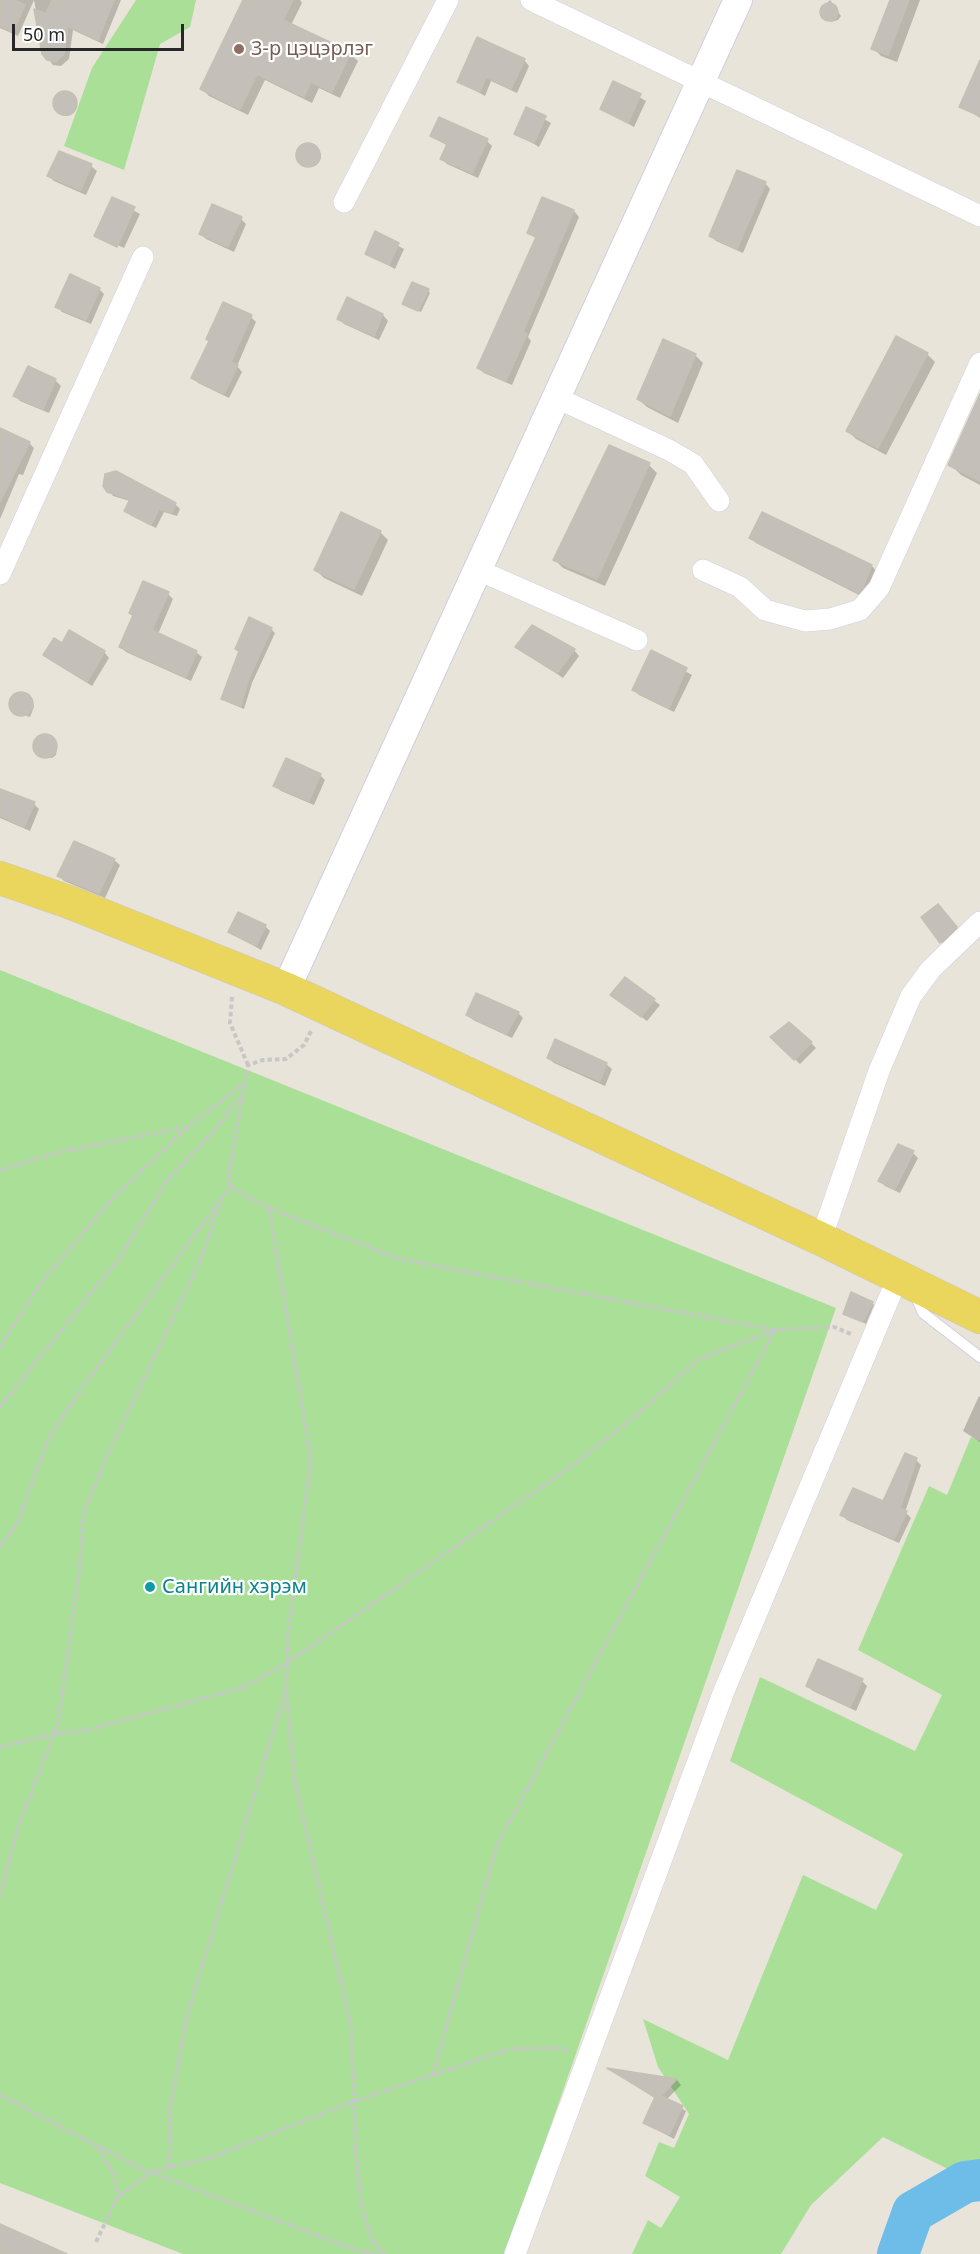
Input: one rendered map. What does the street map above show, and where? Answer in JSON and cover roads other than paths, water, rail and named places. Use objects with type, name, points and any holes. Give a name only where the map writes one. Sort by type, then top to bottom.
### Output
[{"type":"main road","points":[[286,989],[738,0]]},
{"type":"main road","points":[[0,878],[69,902],[286,989],[821,1239],[980,1317]]},
{"type":"street","points":[[344,202],[448,0]]},
{"type":"street","points":[[531,0],[980,216]]},
{"type":"street","points":[[0,573],[143,256]]},
{"type":"street","points":[[703,570],[740,587],[765,610],[805,621],[830,619],[860,610],[879,588],[980,363]]},
{"type":"street","points":[[557,398],[669,450],[693,465],[719,501]]},
{"type":"street","points":[[478,570],[637,640]]},
{"type":"street","points":[[821,1239],[879,1071],[911,996],[931,969],[980,922]]},
{"type":"street","points":[[515,2254],[724,1691],[871,1341],[905,1281]]},
{"type":"lane","points":[[905,1281],[923,1313],[980,1357]]},
{"type":"waterway","points":[[898,2254],[913,2212],[965,2182],[980,2180]]},
{"type":"place","name":"3-р цэцэрлэг","points":[[239,49]]},
{"type":"place","name":"Сангийн хэрэм","points":[[150,1587]]}]
